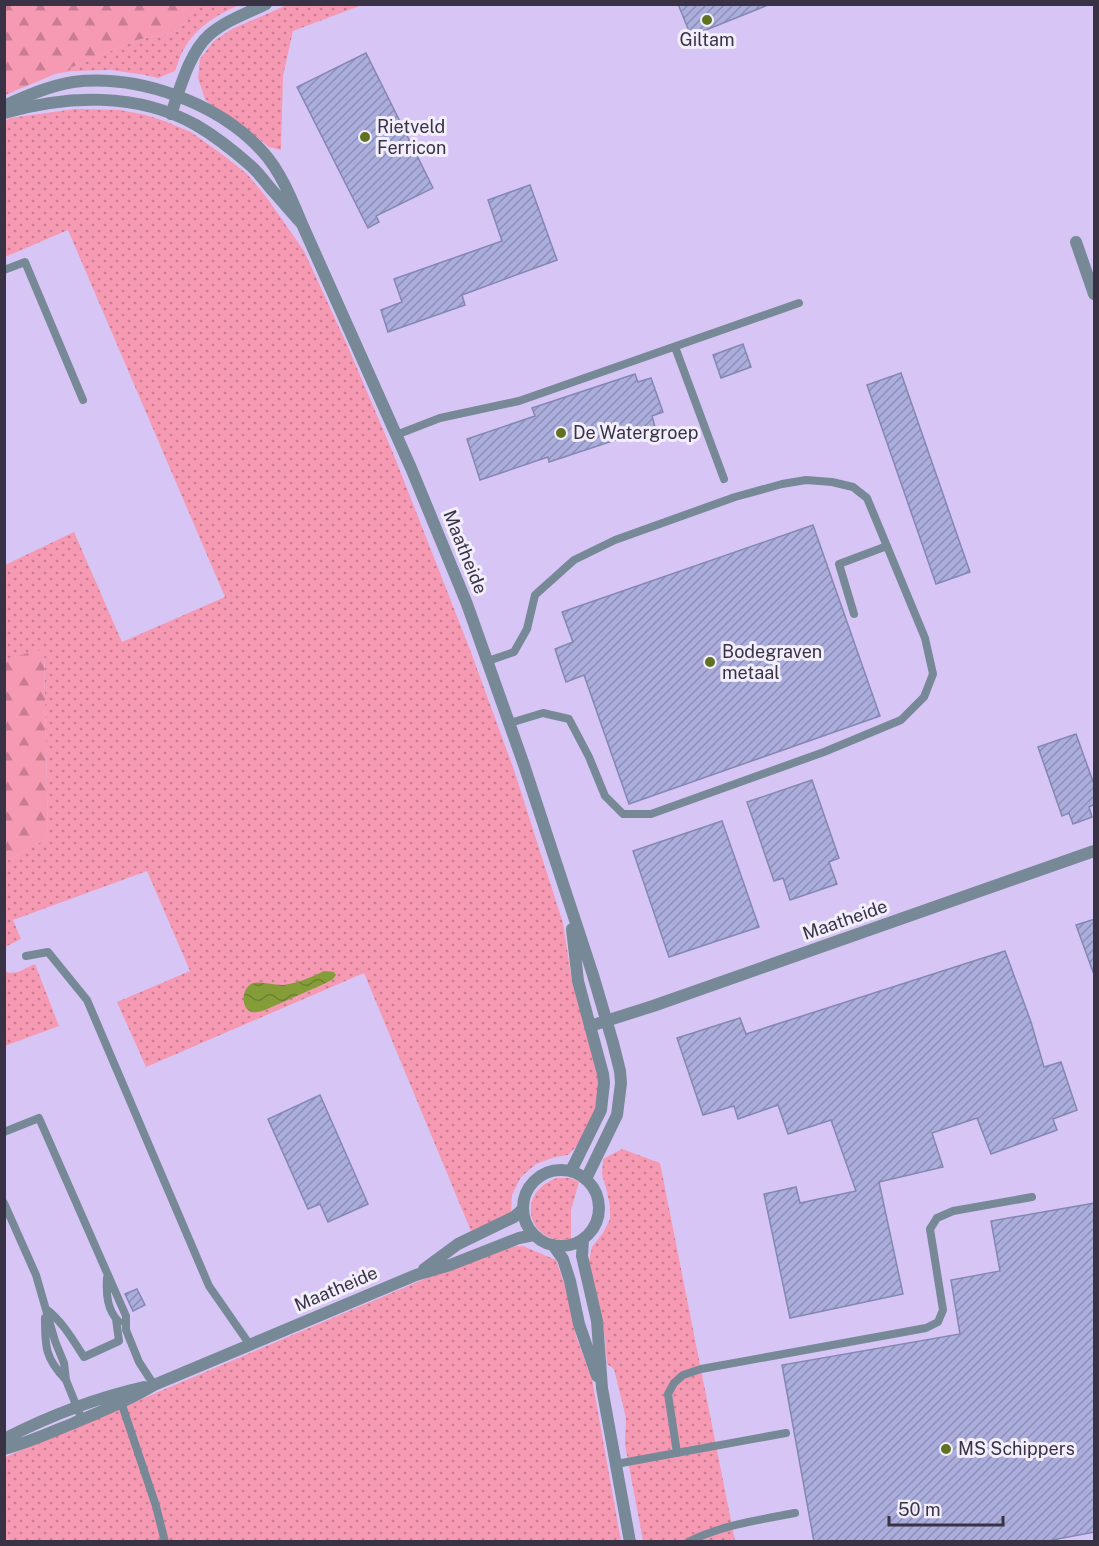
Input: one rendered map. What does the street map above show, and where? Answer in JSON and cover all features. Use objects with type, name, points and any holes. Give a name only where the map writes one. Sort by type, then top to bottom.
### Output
[{"type":"street","points":[[171,114],[193,55],[208,35],[228,22],[266,4]]},
{"type":"street","name":"Maatheide","points":[[4,106],[51,87],[74,82],[110,82],[143,86],[202,106],[237,128],[264,153],[285,184],[463,593],[510,723],[607,1021],[620,1071],[621,1083],[617,1115],[586,1179]]},
{"type":"street","name":"Maatheide","points":[[4,113],[56,102],[94,100],[121,101],[149,106],[171,114],[195,124],[228,147],[253,168],[302,224]]},
{"type":"street","points":[[1076,242],[1095,294]]},
{"type":"street","name":"Maatheide","points":[[590,1026],[1095,851]]},
{"type":"street","name":"Maatheide","points":[[569,904],[578,981],[604,1083],[601,1110],[571,1171]]},
{"type":"street","points":[[559,1170],[571,1171],[586,1179],[594,1188],[598,1198],[597,1221],[592,1231],[584,1239],[563,1246],[552,1245],[534,1235],[524,1215],[524,1202],[535,1180],[546,1173],[559,1170]]},
{"type":"street","points":[[416,1275],[458,1244],[514,1217],[524,1209]]},
{"type":"street","name":"Maatheide","points":[[4,1439],[77,1407],[119,1398],[131,1399],[154,1385],[416,1275],[450,1265],[519,1238],[534,1235]]},
{"type":"street","points":[[584,1239],[582,1256],[597,1321],[602,1388],[630,1542]]},
{"type":"street","points":[[552,1245],[563,1258],[579,1324],[602,1388]]},
{"type":"street","name":"Maatheide","points":[[4,1449],[82,1420],[119,1398]]},
{"type":"lane","points":[[4,270],[25,262],[83,400]]},
{"type":"lane","points":[[396,435],[440,418],[519,402],[799,303]]},
{"type":"lane","points":[[675,346],[724,479]]},
{"type":"lane","points":[[488,661],[514,652],[527,629],[535,595],[574,560],[615,540],[735,497],[806,480],[832,482],[853,487],[867,498],[925,638],[933,674],[924,697],[901,720],[824,752],[651,814],[623,814],[605,796],[589,757],[569,720],[543,713],[510,723]]},
{"type":"lane","points":[[854,614],[839,564],[887,546]]},
{"type":"lane","points":[[26,956],[48,952],[87,999],[209,1286],[250,1345]]},
{"type":"lane","points":[[4,1132],[39,1118],[126,1316],[126,1328],[140,1362],[154,1385]]},
{"type":"lane","points":[[677,1453],[668,1395],[674,1383],[683,1375],[701,1369],[926,1328],[938,1322],[943,1310],[930,1229],[937,1218],[953,1211],[1032,1197]]},
{"type":"lane","points":[[4,1203],[36,1275],[45,1309],[45,1345],[54,1367],[66,1380],[82,1420]]},
{"type":"lane","points":[[45,1309],[70,1335],[84,1357],[118,1341],[116,1319],[106,1297],[107,1275]]},
{"type":"lane","points":[[116,1319],[126,1328]]},
{"type":"lane","points":[[119,1398],[156,1506],[165,1542]]},
{"type":"lane","points":[[616,1464],[786,1433]]},
{"type":"lane","points":[[688,1542],[732,1526],[795,1513]]},
{"type":"green space","points":[[5,4],[201,5],[178,31],[137,40],[5,95]]},
{"type":"green space","points":[[201,5],[239,5],[215,18],[195,34],[183,51],[175,71],[158,78],[111,70],[55,74],[137,40],[178,31]]},
{"type":"green space","points":[[287,5],[362,5],[293,31],[283,76],[281,150],[269,147],[238,122],[215,109],[205,99],[198,78],[200,59],[214,41],[232,29]]},
{"type":"green space","points":[[75,109],[120,110],[146,115],[191,132],[247,174],[304,251],[393,453],[469,647],[514,770],[563,923],[572,982],[600,1079],[597,1109],[577,1146],[568,1155],[536,1164],[521,1177],[512,1195],[511,1214],[471,1231],[364,973],[146,1067],[117,1002],[190,971],[147,871],[13,920],[21,939],[5,947],[5,862],[48,838],[44,650],[5,659],[5,565],[74,532],[122,642],[225,597],[68,230],[5,257],[5,121],[10,118]]},
{"type":"green space","points":[[44,649],[48,838],[5,862],[5,659]]},
{"type":"green space","points":[[35,964],[59,1026],[5,1046],[5,971],[18,972]]},
{"type":"green space","points":[[622,1149],[660,1163],[735,1541],[643,1541],[625,1445],[626,1418],[614,1369],[607,1364],[605,1338],[589,1261],[592,1247],[610,1219],[610,1207],[602,1174],[603,1159]]},
{"type":"green space","points":[[557,1178],[570,1178],[579,1182],[571,1210],[571,1239],[557,1239],[545,1235],[537,1227],[532,1217],[531,1206],[535,1195],[543,1185]]},
{"type":"green space","points":[[523,1246],[556,1260],[567,1292],[576,1336],[592,1379],[621,1541],[5,1542],[5,1457],[474,1258],[505,1247]]},
{"type":"water","points":[[324,971],[334,972],[336,975],[326,983],[265,1010],[254,1012],[248,1010],[244,1003],[245,990],[251,984],[289,984]]},
{"type":"building","name":"Giltam","points":[[678,4],[768,4],[768,5],[691,36]]},
{"type":"building","name":"Rietveld Ferricon","points":[[366,53],[433,188],[376,216],[379,222],[368,228],[297,87]]},
{"type":"building","points":[[530,185],[557,260],[462,295],[465,305],[388,332],[381,310],[402,302],[394,279],[502,241],[488,200]]},
{"type":"building","points":[[743,344],[751,367],[721,378],[713,355]]},
{"type":"building","points":[[901,373],[970,572],[936,584],[867,385]]},
{"type":"building","name":"De Watergroep","points":[[635,374],[638,382],[651,378],[663,412],[652,416],[655,427],[549,462],[548,457],[480,480],[467,439],[535,416],[532,408]]},
{"type":"building","name":"Bodegraven metaal","points":[[813,525],[880,716],[629,804],[584,675],[566,682],[555,649],[573,642],[562,612]]},
{"type":"building","points":[[1076,734],[1095,787],[1095,804],[1089,807],[1092,817],[1073,824],[1069,813],[1062,816],[1038,747]]},
{"type":"building","points":[[812,780],[839,858],[829,862],[837,884],[790,900],[783,878],[774,881],[747,802]]},
{"type":"building","points":[[722,821],[759,927],[669,957],[633,851]]},
{"type":"building","points":[[1095,919],[1095,971],[1093,972],[1076,925]]},
{"type":"building","points":[[1005,951],[1031,1022],[1044,1067],[1061,1062],[1077,1110],[1053,1119],[1057,1130],[991,1154],[977,1118],[932,1133],[943,1167],[879,1182],[903,1294],[790,1318],[764,1194],[796,1187],[800,1203],[856,1191],[831,1120],[788,1134],[778,1105],[738,1119],[734,1106],[703,1115],[677,1038],[740,1018],[746,1034]]},
{"type":"building","points":[[320,1095],[368,1204],[328,1222],[320,1204],[308,1209],[268,1119]]},
{"type":"building","name":"MS Schippers","points":[[1095,1203],[1095,1532],[1042,1542],[814,1542],[782,1365],[960,1334],[951,1280],[1000,1271],[991,1221]]},
{"type":"building","points":[[137,1289],[145,1305],[133,1311],[125,1294]]},
{"type":"place","name":"Giltam","points":[[707,20]]},
{"type":"place","name":"Rietveld Ferricon","points":[[365,137]]},
{"type":"place","name":"De Watergroep","points":[[561,433]]},
{"type":"place","name":"Bodegraven metaal","points":[[710,662]]},
{"type":"place","name":"MS Schippers","points":[[946,1449]]}]
